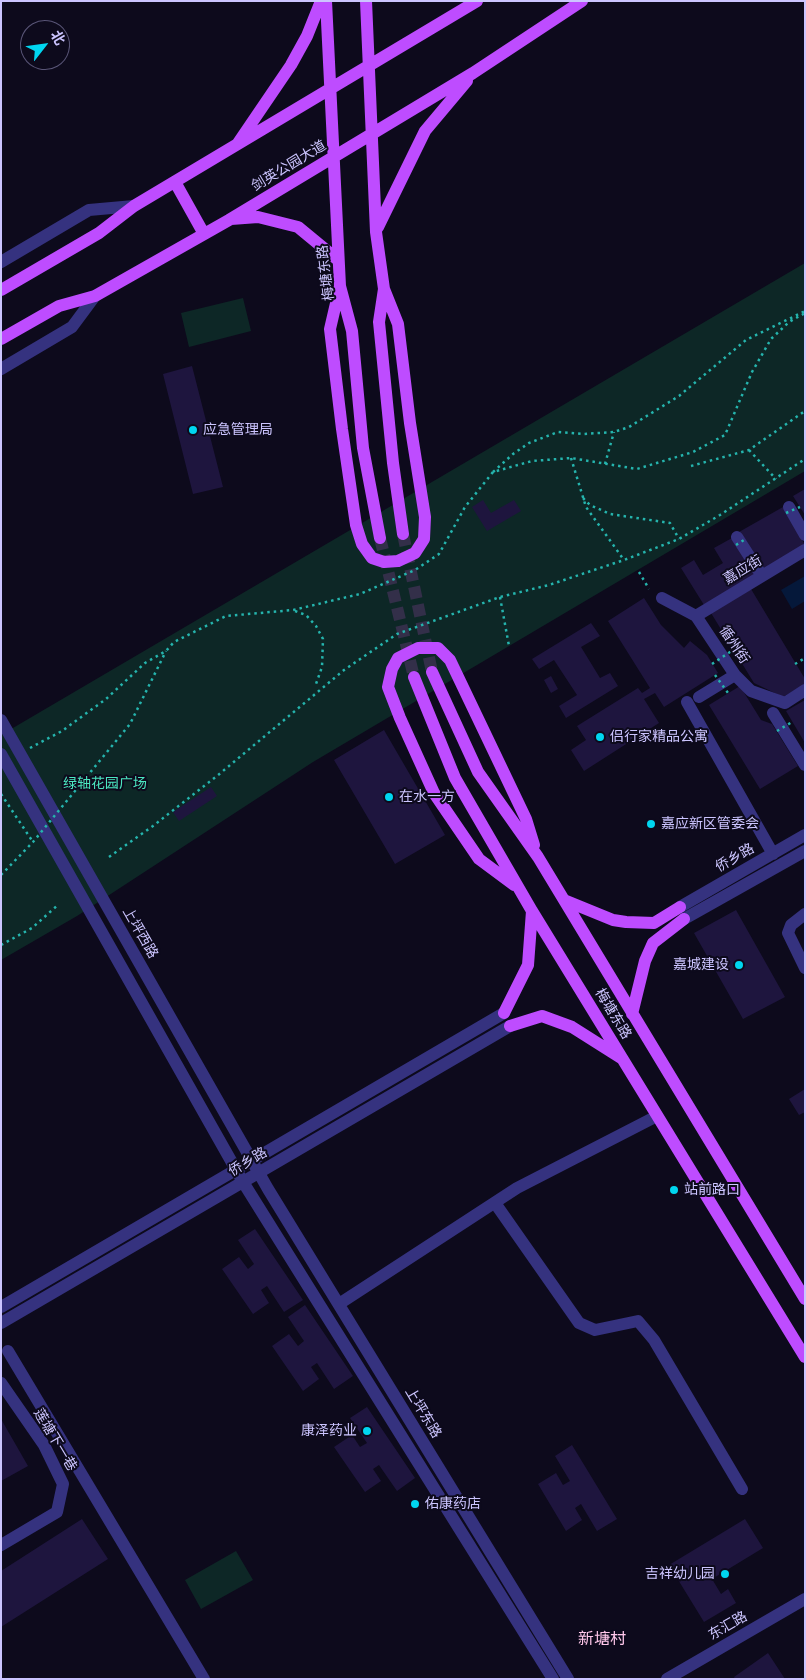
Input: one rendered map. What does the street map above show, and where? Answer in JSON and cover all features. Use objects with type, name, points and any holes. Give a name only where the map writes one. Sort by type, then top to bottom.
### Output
[{"type":"main road","points":[[236,147],[291,65],[307,36],[321,1]]},
{"type":"main road","name":"梅塘东路","points":[[326,1],[340,286],[352,331],[363,448],[380,538]]},
{"type":"main road","points":[[340,286],[330,329],[356,525],[362,544],[372,558],[384,562],[398,561],[415,553],[424,539],[425,517],[410,423],[398,324],[384,289],[376,232],[366,1]]},
{"type":"main road","points":[[464,1],[477,1]]},
{"type":"main road","points":[[1,290],[99,233],[134,206],[236,147],[477,1]]},
{"type":"main road","name":"剑英公园大道","points":[[1,339],[59,306],[95,296],[204,234],[473,73],[582,1]]},
{"type":"main road","points":[[376,232],[394,191],[425,131],[473,73]]},
{"type":"main road","points":[[175,182],[204,234]]},
{"type":"main road","points":[[228,220],[258,218],[281,221],[298,227],[338,260]]},
{"type":"main road","points":[[384,289],[379,322],[393,462],[403,534]]},
{"type":"main road","points":[[518,888],[479,858],[434,793],[388,687],[392,669],[398,658],[418,648],[438,648],[450,660],[526,819],[538,857]]},
{"type":"main road","name":"梅塘东路","points":[[432,672],[478,772],[538,857],[805,1299]]},
{"type":"main road","name":"梅塘东路","points":[[414,677],[454,778],[518,888],[805,1357]]},
{"type":"main road","points":[[564,900],[613,920],[626,922],[654,923],[682,913]]},
{"type":"main road","points":[[504,1013],[528,965],[532,911]]},
{"type":"main road","points":[[632,1014],[645,961],[653,943],[682,913]]},
{"type":"main road","points":[[510,1026],[542,1016],[572,1027],[623,1059]]},
{"type":"street","points":[[1,262],[89,210],[134,206]]},
{"type":"street","points":[[1,369],[72,327],[95,296]]},
{"type":"street","points":[[792,509],[805,535]]},
{"type":"street","points":[[739,540],[762,576]]},
{"type":"street","name":"嘉应街","points":[[696,616],[805,550]]},
{"type":"street","name":"循州街","points":[[662,598],[696,616],[736,675],[751,691],[785,703],[805,690]]},
{"type":"street","points":[[736,675],[693,700],[773,854]]},
{"type":"street","points":[[773,713],[805,765]]},
{"type":"street","name":"上坪西路","points":[[1,720],[256,1167]]},
{"type":"street","points":[[1,754],[243,1182],[553,1679]]},
{"type":"street","name":"侨乡路","points":[[682,913],[805,835]]},
{"type":"street","name":"侨乡路","points":[[682,913],[805,851]]},
{"type":"street","points":[[805,914],[791,925],[788,933],[805,968]]},
{"type":"street","name":"侨乡路","points":[[1,1323],[243,1182],[256,1167],[504,1013]]},
{"type":"street","name":"侨乡路","points":[[1,1307],[237,1170],[256,1167],[510,1026]]},
{"type":"street","points":[[342,1302],[517,1188],[657,1116]]},
{"type":"street","name":"上坪东路","points":[[256,1167],[568,1679]]},
{"type":"street","points":[[495,1203],[578,1323],[595,1330],[638,1321],[654,1340],[742,1489]]},
{"type":"street","points":[[8,1351],[204,1679]]},
{"type":"street","name":"莲塘下一巷","points":[[1,1384],[44,1445],[63,1484],[56,1512],[1,1545]]},
{"type":"street","name":"东汇路","points":[[667,1679],[805,1600]]},
{"type":"path","points":[[1,875],[32,842],[130,724],[166,651],[174,642],[226,616],[293,610],[360,594],[415,570],[439,554],[464,507],[493,472],[529,443],[558,432],[583,434],[614,432],[655,412],[679,396],[746,340],[805,312]]},
{"type":"path","points":[[493,472],[532,461],[572,458],[638,469],[693,452],[726,435],[752,372],[771,339],[788,322],[805,312]]},
{"type":"path","points":[[691,466],[749,450],[805,411]]},
{"type":"path","points":[[605,464],[614,432]]},
{"type":"path","points":[[749,450],[776,479]]},
{"type":"path","points":[[572,458],[586,507],[624,560]]},
{"type":"path","points":[[109,857],[154,826],[217,776],[344,670],[397,634],[500,597],[549,585],[624,560],[680,538],[805,459]]},
{"type":"path","points":[[582,496],[590,505],[610,514],[670,523],[680,538]]},
{"type":"path","points":[[638,572],[649,589]]},
{"type":"path","points":[[500,597],[509,646]]},
{"type":"path","points":[[293,610],[306,615],[324,639],[322,667],[316,684]]},
{"type":"path","points":[[712,664],[734,650]]},
{"type":"path","points":[[29,749],[62,731],[106,699],[145,663],[166,651]]},
{"type":"path","points":[[795,664],[805,658]]},
{"type":"path","points":[[715,675],[728,693]]},
{"type":"path","points":[[777,731],[792,722]]},
{"type":"path","points":[[1,794],[32,842]]},
{"type":"path","points":[[1,944],[32,928],[59,904]]},
{"type":"green space","name":"绿轴花园广场","points":[[805,263],[805,471],[313,762],[77,916],[1,960],[1,735]]},
{"type":"green space","points":[[243,298],[251,331],[189,347],[181,313]]},
{"type":"green space","points":[[236,1551],[253,1580],[201,1609],[185,1580]]},
{"type":"water","points":[[805,576],[805,601],[792,609],[781,590]]},
{"type":"building","name":"应急管理局","points":[[192,366],[223,487],[193,494],[163,374]]},
{"type":"building","points":[[805,489],[805,515],[793,496]]},
{"type":"building","points":[[483,500],[491,513],[514,500],[521,511],[487,531],[472,507]]},
{"type":"building","points":[[783,507],[805,545],[762,572],[739,532]]},
{"type":"building","points":[[732,538],[755,575],[704,605],[681,568],[694,560],[703,575],[723,563],[714,548]]},
{"type":"building","points":[[751,589],[805,679],[805,684],[783,697],[754,683],[711,613]]},
{"type":"building","points":[[644,598],[661,625],[684,648],[690,641],[707,655],[718,673],[664,707],[655,693],[644,699],[659,723],[584,771],[571,750],[586,740],[577,726],[638,688],[642,693],[650,688],[608,621]]},
{"type":"building","points":[[591,623],[600,636],[581,647],[600,678],[610,673],[618,686],[566,718],[559,706],[577,695],[554,660],[539,669],[532,659]]},
{"type":"building","points":[[551,676],[558,689],[551,693],[544,680]]},
{"type":"building","points":[[740,686],[761,720],[772,724],[798,766],[760,789],[709,705]]},
{"type":"building","points":[[805,700],[805,743],[786,711]]},
{"type":"building","name":"在水一方","points":[[384,730],[445,835],[395,864],[334,760]]},
{"type":"building","points":[[211,787],[217,796],[179,821],[173,812]]},
{"type":"building","name":"嘉城建设","points":[[736,910],[785,997],[743,1019],[694,933]]},
{"type":"building","points":[[805,1089],[805,1112],[799,1115],[789,1099]]},
{"type":"building","points":[[255,1229],[303,1300],[284,1312],[267,1286],[261,1290],[269,1303],[253,1314],[222,1269],[239,1257],[248,1269],[254,1264],[238,1240]]},
{"type":"building","points":[[305,1305],[353,1376],[334,1389],[317,1363],[311,1367],[319,1379],[303,1391],[272,1346],[289,1334],[298,1346],[304,1341],[288,1317]]},
{"type":"building","points":[[367,1407],[415,1478],[397,1491],[379,1465],[373,1469],[381,1481],[365,1492],[334,1447],[352,1435],[360,1447],[367,1443],[350,1418]]},
{"type":"building","points":[[1,1419],[28,1466],[1,1481]]},
{"type":"building","points":[[572,1445],[617,1519],[597,1531],[581,1504],[575,1508],[582,1520],[566,1531],[538,1484],[556,1473],[563,1485],[570,1481],[555,1456]]},
{"type":"building","points":[[82,1519],[108,1559],[1,1627],[1,1571]]},
{"type":"building","points":[[745,1519],[763,1548],[712,1579],[721,1594],[728,1589],[736,1603],[704,1622],[669,1565]]},
{"type":"building","points":[[768,1653],[785,1679],[735,1679],[734,1677]]},
{"type":"tunnel","points":[[403,534],[432,672]]},
{"type":"tunnel","points":[[380,538],[414,677]]},
{"type":"place","name":"应急管理局","points":[[193,430]]},
{"type":"place","name":"侣行家精品公寓","points":[[600,737]]},
{"type":"place","name":"在水一方","points":[[389,797]]},
{"type":"place","name":"嘉应新区管委会","points":[[651,824]]},
{"type":"place","name":"嘉城建设","points":[[739,965]]},
{"type":"place","name":"站前路口","points":[[674,1190]]},
{"type":"place","name":"康泽药业","points":[[367,1431]]},
{"type":"place","name":"佑康药店","points":[[415,1504]]},
{"type":"place","name":"吉祥幼儿园","points":[[725,1574]]},
{"type":"district","name":"新塘村","points":[[602,1639]]}]
